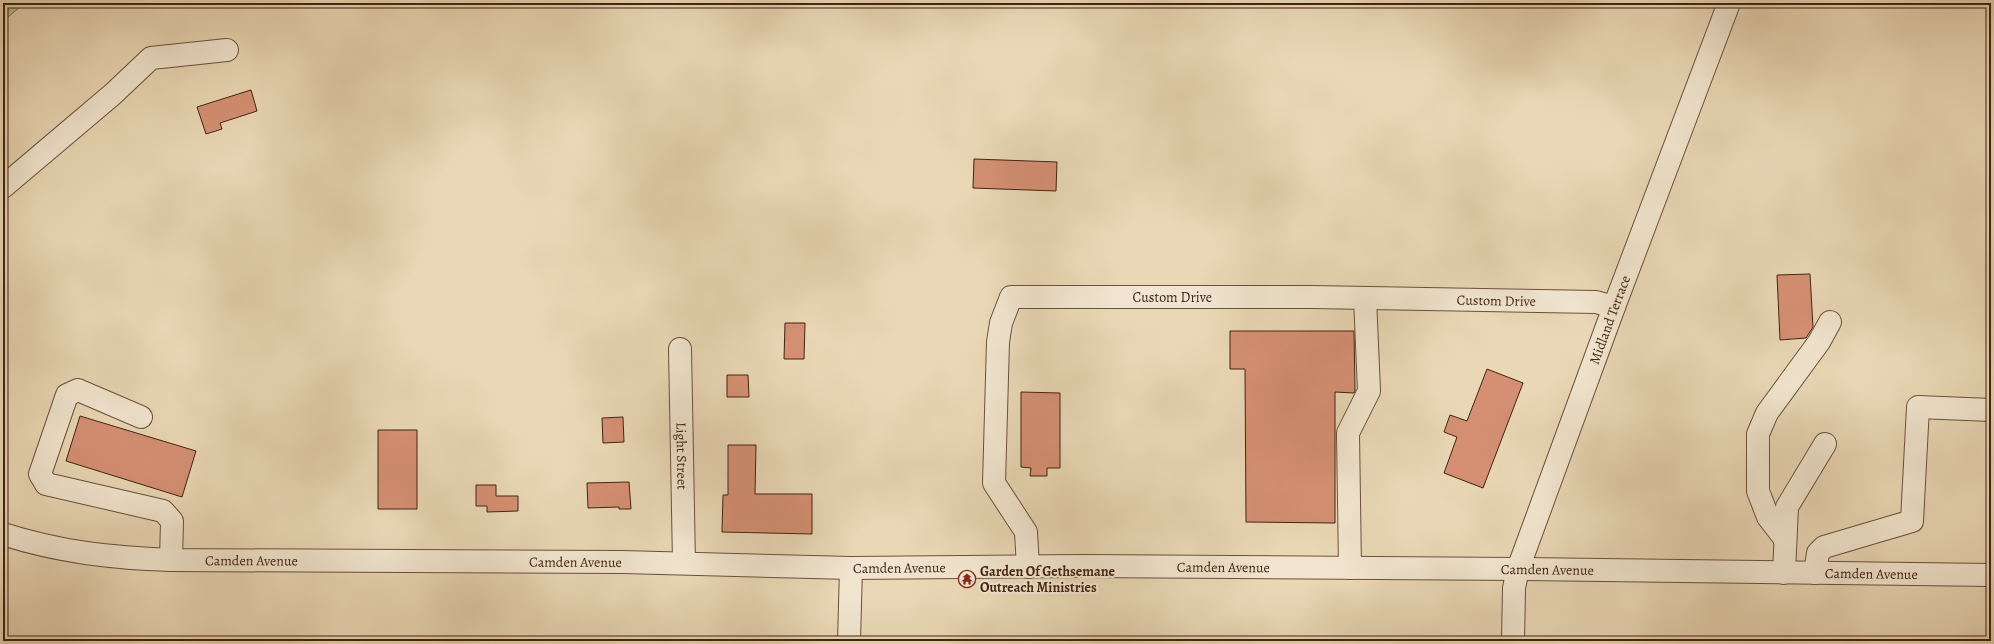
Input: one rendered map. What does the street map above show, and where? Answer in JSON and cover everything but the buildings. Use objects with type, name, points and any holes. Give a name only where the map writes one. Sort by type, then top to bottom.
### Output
[{"type":"street","name":"Midland Terrace","points":[[1513,641],[1514,588],[1518,569],[1614,307],[1729,3]]},
{"type":"street","points":[[3,187],[113,94],[151,58],[228,50]]},
{"type":"street","name":"Custom Drive","points":[[1028,567],[1026,532],[994,483],[998,342],[1001,323],[1011,297],[1365,298],[1596,302],[1614,307]]},
{"type":"street","points":[[1350,568],[1348,433],[1369,391],[1365,298]]},
{"type":"street","points":[[1785,539],[1768,516],[1758,491],[1758,434],[1767,413],[1819,342],[1830,322]]},
{"type":"street","name":"Light Street","points":[[680,349],[684,563]]},
{"type":"street","points":[[141,417],[78,390],[68,395],[40,474],[46,484],[163,511],[172,521],[171,560]]},
{"type":"street","points":[[1815,573],[1818,553],[1824,547],[1912,521],[1918,407],[1991,410]]},
{"type":"street","points":[[1784,573],[1787,507],[1825,444]]},
{"type":"street","name":"Camden Avenue","points":[[3,534],[54,548],[88,555],[126,559],[171,560],[684,563],[851,568],[1028,567],[1518,569],[1991,575]]},
{"type":"street","points":[[849,641],[851,568]]},
{"type":"green space","points":[[3,3],[25,3],[3,21]]},
{"type":"place","name":"Garden Of Gethsemane Outreach Ministries","points":[[967,579]]}]
